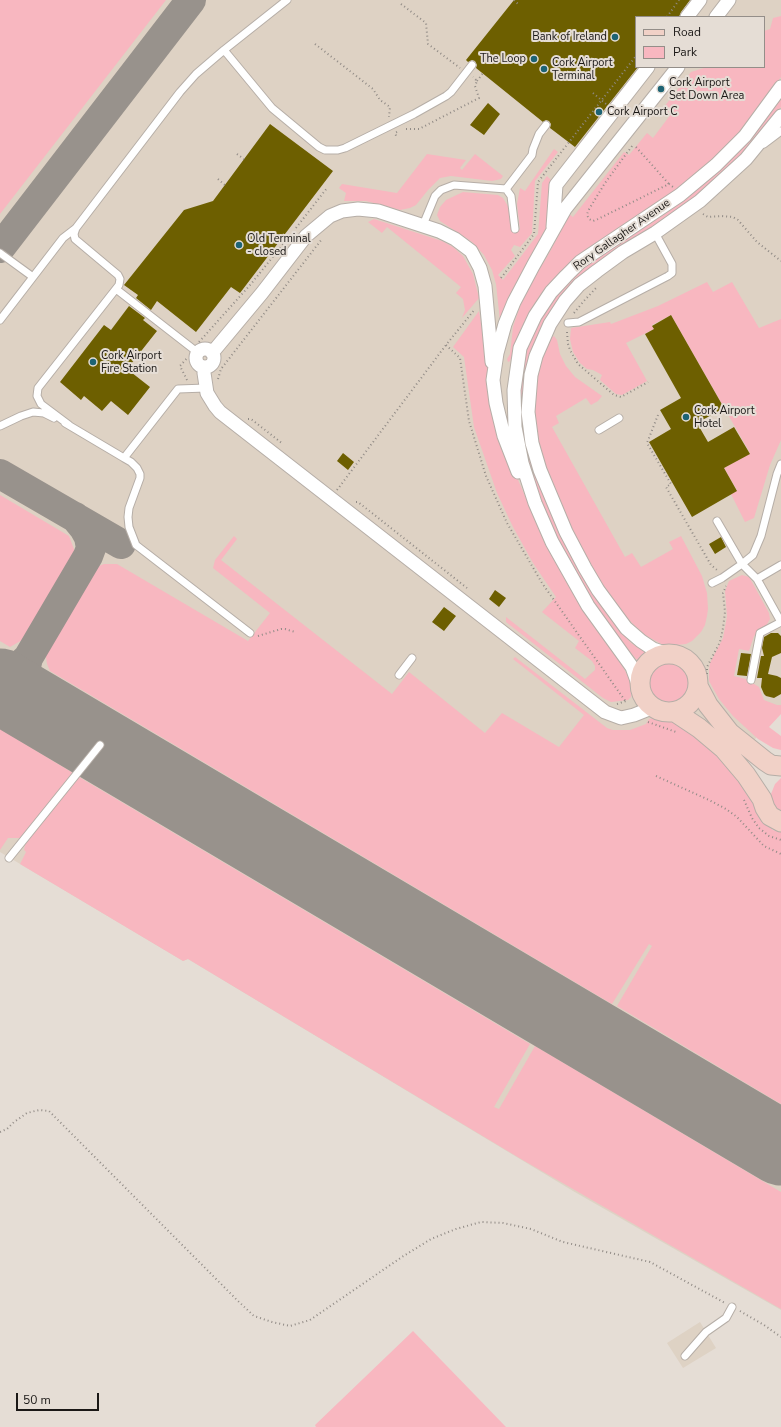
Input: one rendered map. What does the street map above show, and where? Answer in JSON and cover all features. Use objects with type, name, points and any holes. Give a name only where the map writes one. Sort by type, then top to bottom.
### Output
[{"type":"street","points":[[688,16],[700,0]]},
{"type":"street","points":[[717,16],[729,0]]},
{"type":"street","points":[[552,231],[556,185],[647,68]]},
{"type":"street","points":[[493,380],[497,353],[505,324],[520,290],[552,231],[570,202],[677,68]]},
{"type":"street","name":"Rory Gallagher Avenue","points":[[639,705],[632,667],[588,606],[552,542],[534,503],[522,463],[515,427],[514,390],[520,348],[535,316],[551,292],[580,262],[680,195],[716,165],[745,136],[781,87]]},
{"type":"street","name":"Rory Gallagher Avenue","points":[[781,116],[746,159],[700,201],[588,277],[565,301],[550,324],[536,356],[529,385],[528,412],[532,443],[540,470],[558,514],[585,568],[606,601],[626,628],[641,641],[653,649],[682,657],[690,662],[695,669],[698,678],[703,682],[708,705],[730,733],[765,761],[771,765],[781,767]]},
{"type":"street","points":[[212,353],[262,293],[306,236],[330,216],[342,211],[365,209],[378,211],[439,231],[455,239],[471,251],[480,268],[485,286],[496,403],[504,436],[517,471],[534,503]]},
{"type":"street","points":[[205,348],[214,356],[213,362],[205,367],[199,365],[196,361],[195,351],[205,348]]},
{"type":"street","points":[[205,367],[204,374],[208,393],[212,402],[225,416],[605,712],[621,718],[639,705]]},
{"type":"street","points":[[639,705],[639,683],[645,666],[659,655],[668,654]]},
{"type":"street","points":[[639,705],[665,712],[675,712],[684,709],[691,703],[703,682]]},
{"type":"street","points":[[675,712],[699,728],[724,749],[746,775],[762,799],[770,816],[781,822]]},
{"type":"street","name":"Rory Gallagher Avenue","points":[[762,799],[762,790],[765,782],[770,775],[781,767]]},
{"type":"lane","points":[[0,320],[63,238],[76,228],[180,92],[196,74],[287,0]]},
{"type":"lane","points":[[224,50],[272,108],[319,147],[332,150],[345,148],[446,96],[472,66]]},
{"type":"lane","points":[[506,189],[532,155],[532,149],[539,134],[546,124]]},
{"type":"lane","points":[[746,159],[781,131]]},
{"type":"lane","points":[[423,225],[435,196],[441,190],[454,184],[506,189],[511,196],[516,230]]},
{"type":"lane","points":[[69,425],[41,404],[37,396],[38,388],[116,289],[120,279],[118,275],[75,239],[74,234],[76,228]]},
{"type":"lane","points":[[568,323],[580,322],[668,276],[672,272],[672,264],[655,232]]},
{"type":"lane","points":[[0,253],[33,278]]},
{"type":"lane","points":[[116,289],[195,351]]},
{"type":"lane","points":[[124,458],[178,389],[206,388]]},
{"type":"lane","points":[[0,426],[21,416],[38,412],[44,413],[69,425],[131,462],[138,468],[140,474],[140,478],[129,508],[128,517],[129,527],[136,545],[250,633]]},
{"type":"lane","points":[[598,430],[619,418]]},
{"type":"lane","points":[[712,583],[742,564],[753,554],[761,536],[781,464]]},
{"type":"lane","points":[[717,521],[742,564],[757,579],[781,622],[760,633],[751,680]]},
{"type":"lane","points":[[757,579],[781,566]]},
{"type":"lane","points":[[399,675],[412,658]]},
{"type":"lane","points":[[9,858],[100,745]]},
{"type":"lane","points":[[685,1356],[706,1332],[726,1318],[732,1307]]},
{"type":"path","points":[[514,0],[520,5]]},
{"type":"path","points":[[668,16],[679,0]]},
{"type":"path","points":[[401,4],[426,23],[428,44],[477,81]]},
{"type":"path","points":[[315,44],[373,89],[380,100],[390,107],[389,120],[397,138]]},
{"type":"path","points":[[501,278],[534,234],[538,182],[635,57]]},
{"type":"path","points":[[404,129],[419,129],[479,98],[476,86],[477,81],[483,73]]},
{"type":"path","points":[[593,93],[607,104]]},
{"type":"path","points":[[396,133],[400,131]]},
{"type":"path","points":[[632,145],[605,183],[588,211],[587,214],[589,219],[593,221],[596,220],[670,184]]},
{"type":"path","points":[[636,147],[676,191]]},
{"type":"path","points":[[237,154],[245,160]]},
{"type":"path","points":[[218,179],[226,186]]},
{"type":"path","points":[[191,389],[180,366],[195,351],[251,284],[328,188]]},
{"type":"path","points":[[700,211],[708,217],[733,217],[738,220],[757,242],[781,261]]},
{"type":"path","points":[[218,381],[221,368],[324,237]]},
{"type":"path","points":[[597,287],[583,302],[568,323],[568,344],[574,358],[586,371],[614,395],[621,397],[648,382]]},
{"type":"path","points":[[335,492],[478,306]]},
{"type":"path","points":[[446,346],[460,358],[469,421],[486,476],[507,523],[542,583],[639,705],[681,734]]},
{"type":"path","points":[[658,415],[647,443],[671,484],[666,487],[711,565],[719,573],[726,586],[723,593],[725,620],[720,642],[707,667],[703,682]]},
{"type":"path","points":[[246,419],[251,418],[288,448]]},
{"type":"path","points":[[353,502],[358,502],[469,589]]},
{"type":"path","points":[[250,633],[257,636],[281,629],[295,632]]},
{"type":"path","points":[[612,704],[639,705]]},
{"type":"path","points":[[656,776],[726,809],[737,817],[764,846],[781,854]]},
{"type":"path","points":[[0,1132],[7,1129],[14,1122],[28,1114],[39,1110],[48,1111],[238,1301],[254,1316],[272,1322],[290,1326],[310,1320],[402,1257],[431,1240],[456,1229],[480,1222],[503,1223],[531,1229],[564,1242],[650,1262],[764,1324],[781,1337]]},
{"type":"shaded area","points":[[0,0],[781,0],[781,706],[681,834],[781,901],[781,1310],[573,1191],[188,959],[183,961],[0,852]]},
{"type":"shaded area","points":[[700,1322],[716,1348],[683,1368],[667,1343]]},
{"type":"green space","points":[[0,0],[166,0],[0,214]]},
{"type":"green space","points":[[781,16],[781,77],[742,130],[709,164],[682,186],[593,245],[579,256],[533,308],[524,324],[510,361],[508,362],[507,359],[510,354],[513,327],[522,300],[533,277],[544,262],[569,214],[573,217],[624,152],[629,155],[647,133],[653,138],[671,114],[661,111],[691,72],[704,68],[765,68],[765,31],[770,29],[773,18]]},
{"type":"green space","points":[[781,98],[781,107],[753,143],[708,188],[647,232],[603,259],[581,275],[561,297],[527,368],[523,395],[522,421],[528,451],[597,598],[631,643],[645,652],[645,656],[640,662],[611,629],[587,592],[554,533],[525,464],[518,393],[524,357],[533,334],[546,311],[560,290],[575,274],[593,260],[665,214],[687,198],[718,171],[752,136]]},
{"type":"green space","points":[[554,149],[558,152],[535,181],[532,233],[520,247],[514,245],[511,250],[515,256],[498,275],[503,280],[538,234],[542,183],[547,176],[551,180],[546,231],[510,295],[500,321],[496,284],[492,270],[484,255],[472,242],[440,221],[437,215],[440,207],[446,200],[463,192],[498,195],[503,198],[509,208],[511,230],[520,229],[517,204],[520,188],[525,191]]},
{"type":"green space","points":[[427,154],[466,160],[460,168],[462,170],[475,154],[503,176],[501,179],[492,181],[451,176],[440,178],[416,205],[400,210],[366,201],[344,201],[346,193],[339,188],[342,184],[397,193]]},
{"type":"green space","points":[[374,219],[442,241],[453,247],[463,256],[473,274],[479,298],[462,318],[465,310],[463,299],[456,293],[461,287],[387,227],[382,233],[368,222]]},
{"type":"green space","points":[[707,282],[713,292],[732,282],[759,328],[781,319],[781,440],[770,465],[754,518],[745,522],[731,494],[737,490],[724,468],[750,453],[671,315],[652,325],[654,329],[626,343],[647,381],[622,395],[616,394],[600,380],[602,375],[593,370],[587,369],[580,363],[573,352],[570,339],[571,328],[610,322],[611,324],[658,306]]},
{"type":"green space","points":[[479,311],[488,367],[506,452],[544,540],[589,617],[619,660],[628,676],[633,689],[631,697],[628,700],[611,702],[603,698],[506,622],[506,617],[585,679],[595,670],[595,666],[592,661],[575,648],[579,641],[542,612],[556,597],[533,563],[513,527],[497,493],[474,427],[464,357],[453,347]]},
{"type":"green space","points":[[554,336],[557,340],[560,354],[566,366],[575,377],[602,396],[598,401],[591,405],[586,398],[556,416],[559,423],[552,427],[625,557],[632,553],[641,567],[673,549],[669,542],[681,536],[702,576],[707,593],[708,609],[705,625],[701,632],[692,641],[686,644],[665,646],[645,635],[635,626],[617,608],[595,574],[576,539],[542,456],[537,440],[534,422],[538,369],[549,340]]},
{"type":"green space","points":[[0,495],[69,536],[77,557],[29,636],[10,647],[0,641]]},
{"type":"green space","points":[[234,536],[237,539],[221,560],[392,694],[409,672],[485,733],[502,713],[559,747],[584,715],[513,659],[515,657],[607,728],[613,730],[630,730],[646,724],[649,719],[653,718],[673,721],[685,727],[739,774],[762,820],[773,830],[781,832],[781,1104],[617,1006],[652,946],[649,944],[612,1004],[50,671],[47,664],[45,651],[94,568],[104,564],[117,564],[248,641],[270,613],[213,568],[215,560]]},
{"type":"green space","points":[[742,575],[749,577],[769,613],[770,619],[766,626],[754,636],[749,651],[739,649],[734,676],[746,679],[759,687],[764,700],[781,705],[781,714],[769,727],[781,736],[781,750],[773,748],[758,739],[733,716],[719,699],[709,681],[710,663],[723,638],[726,622],[725,591],[729,581]]},
{"type":"green space","points":[[669,662],[684,668],[690,683],[684,698],[669,704],[654,698],[648,683],[654,668]]},
{"type":"green space","points":[[0,729],[73,773],[25,834],[20,838],[8,838],[0,850]]},
{"type":"green space","points":[[79,777],[530,1044],[494,1107],[499,1109],[535,1046],[781,1192],[781,1309],[521,1159],[188,959],[183,961],[20,864],[26,852],[24,850],[26,841]]},
{"type":"green space","points":[[781,778],[781,814],[776,810],[771,794],[775,784]]},
{"type":"green space","points":[[413,1331],[506,1427],[316,1427],[315,1425]]},
{"type":"building","name":"Cork Airport Terminal","points":[[514,0],[690,0],[679,16],[635,16],[635,68],[637,68],[575,147],[550,128],[551,124],[549,121],[546,120],[543,122],[476,68],[477,65],[475,61],[472,60],[468,62],[466,60]]},
{"type":"building","points":[[488,103],[500,114],[484,135],[470,125]]},
{"type":"building","name":"Old Terminal - closed","points":[[270,124],[333,171],[240,293],[231,287],[196,332],[157,301],[151,310],[136,298],[138,295],[124,285],[184,210],[213,201]]},
{"type":"building","points":[[129,306],[145,318],[143,320],[157,331],[127,369],[150,387],[128,415],[111,401],[102,411],[84,396],[81,400],[60,382],[104,325],[111,330]]},
{"type":"building","name":"Cork Airport Hotel","points":[[671,315],[724,408],[697,423],[708,442],[734,427],[750,454],[724,468],[737,491],[692,517],[649,442],[671,429],[660,410],[681,398],[645,334],[654,329],[652,326]]},
{"type":"building","points":[[343,453],[354,462],[348,470],[337,461]]},
{"type":"building","points":[[721,537],[726,547],[715,554],[709,544]]},
{"type":"building","points":[[495,590],[506,598],[499,607],[489,599]]},
{"type":"building","points":[[444,607],[456,616],[444,631],[432,622]]},
{"type":"building","points":[[771,633],[778,633],[781,636],[781,653],[772,657],[768,674],[781,678],[781,694],[774,698],[764,694],[761,687],[762,678],[757,678],[761,656],[764,656],[762,648],[764,637]]},
{"type":"building","points":[[741,653],[751,654],[747,676],[737,675]]},
{"type":"taxiway","points":[[0,248],[191,0]]},
{"type":"taxiway","points":[[0,474],[121,544]]},
{"type":"taxiway","points":[[46,713],[35,703],[29,693],[26,687],[25,671],[28,658],[88,556],[91,548],[89,537],[75,517]]},
{"type":"taxiway","points":[[0,674],[15,670],[28,658]]},
{"type":"runway","points":[[0,686],[781,1148]]},
{"type":"place","name":"Bank of Ireland","points":[[615,37]]},
{"type":"place","name":"The Loop","points":[[534,59]]},
{"type":"place","name":"Cork Airport Terminal","points":[[544,69]]},
{"type":"place","name":"Cork Airport Set Down Area","points":[[661,89]]},
{"type":"place","name":"Cork Airport C","points":[[599,112]]},
{"type":"place","name":"Old Terminal - closed","points":[[239,245]]},
{"type":"place","name":"Cork Airport Fire Station","points":[[93,362]]},
{"type":"place","name":"Cork Airport Hotel","points":[[686,417]]}]
